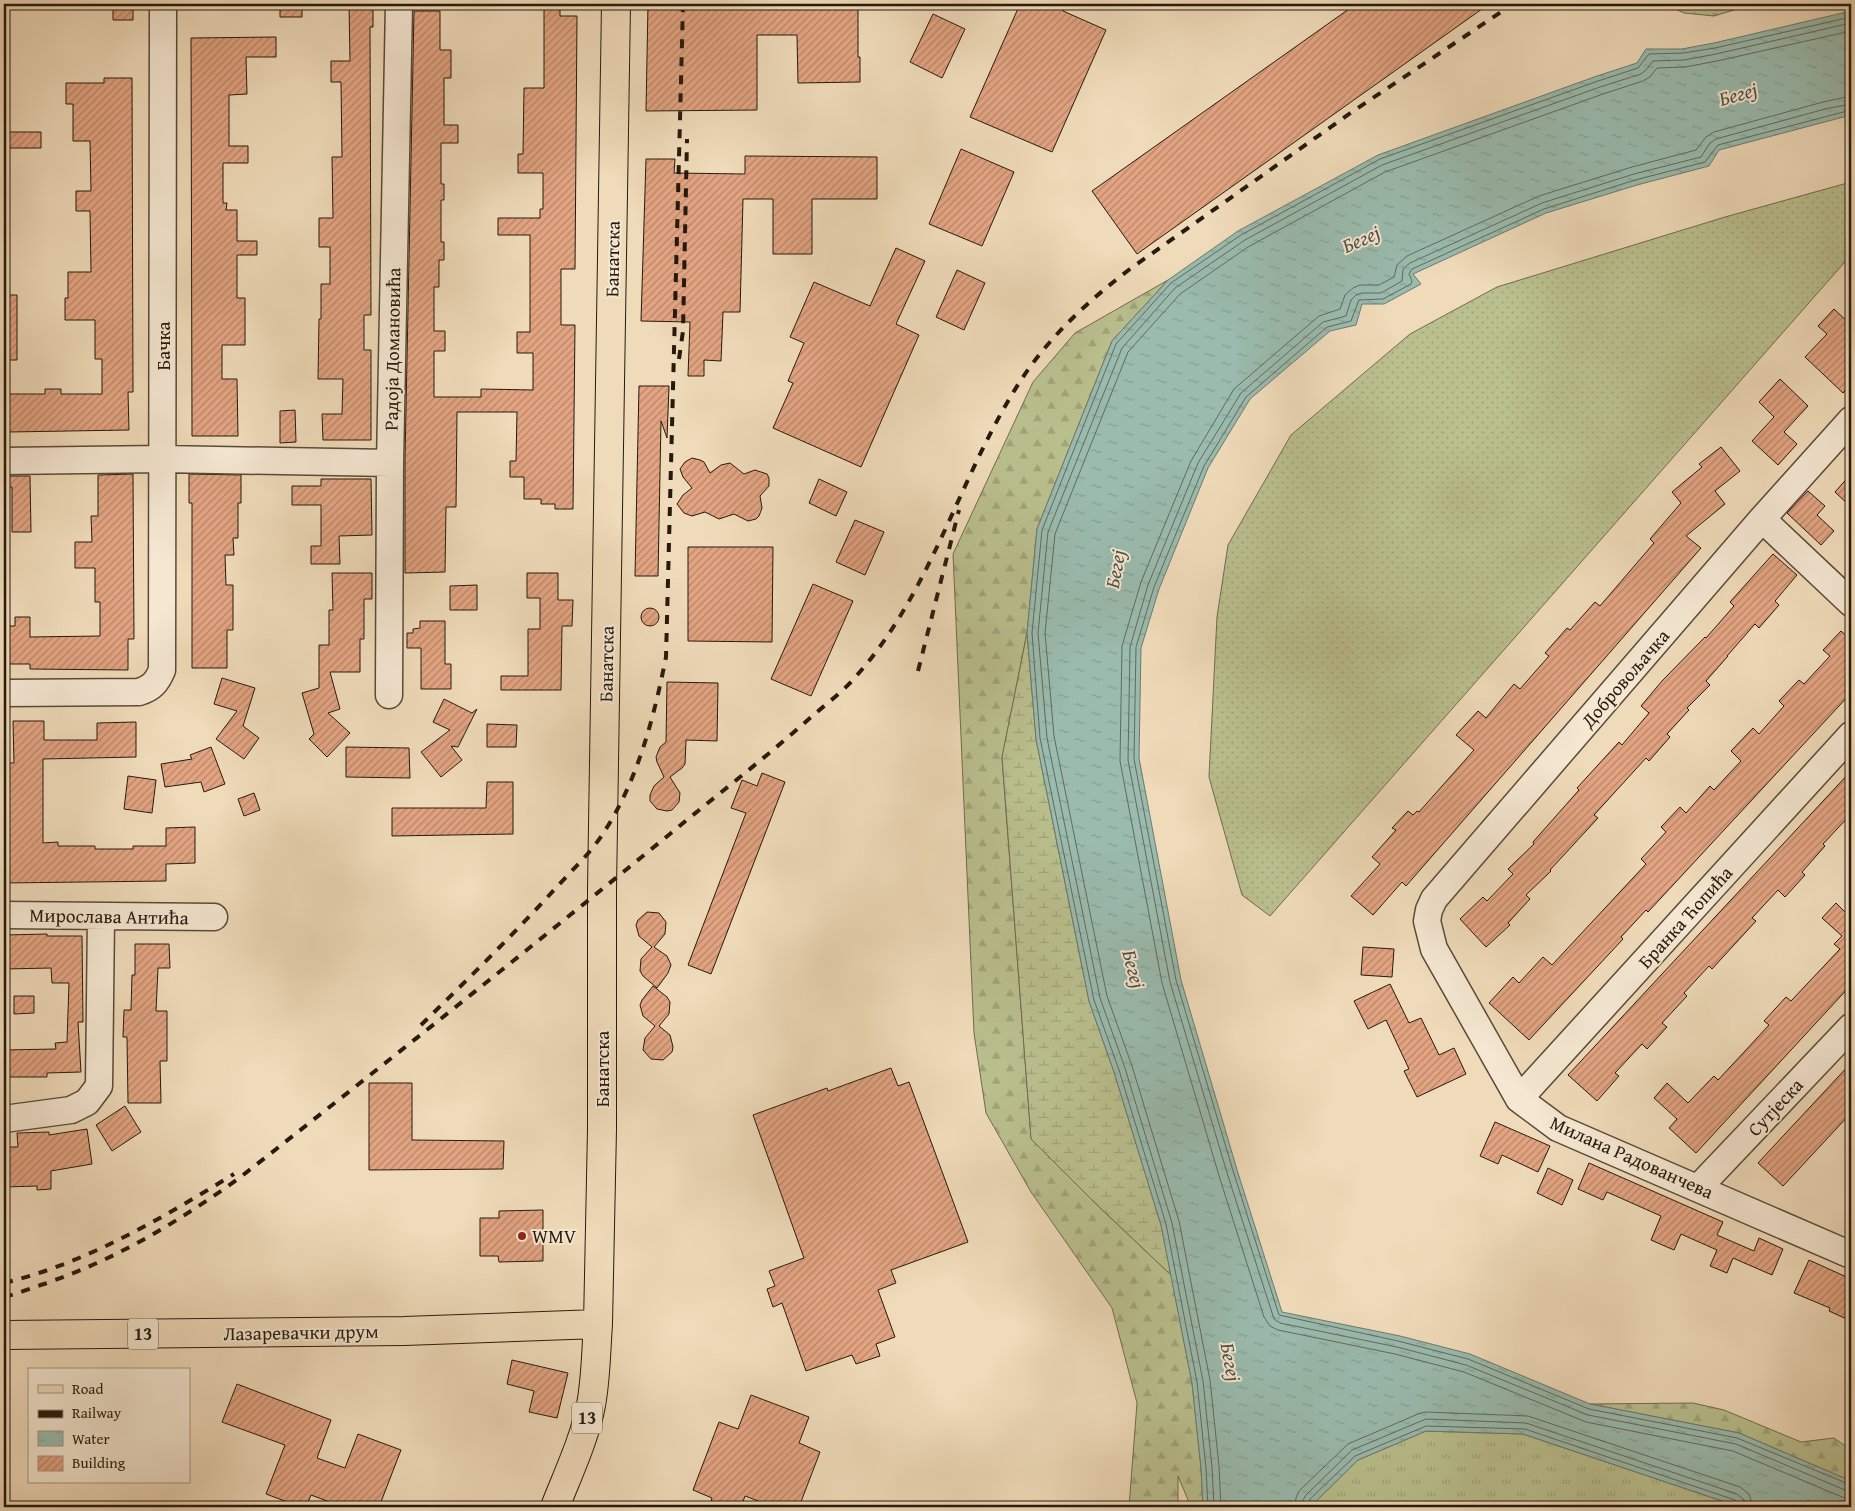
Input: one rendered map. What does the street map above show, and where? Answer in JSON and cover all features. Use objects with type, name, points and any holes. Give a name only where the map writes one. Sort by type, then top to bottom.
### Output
[{"type":"main road","name":"Банатска","points":[[598,1324],[602,1129],[602,889],[616,4]]},
{"type":"main road","name":"Лазаревачки друм","points":[[4,1335],[404,1331],[598,1324]]},
{"type":"main road","name":"13","points":[[555,1507],[584,1428],[590,1406],[598,1324]]},
{"type":"street","name":"Бачка","points":[[4,693],[139,692],[153,686],[162,670],[162,4]]},
{"type":"street","name":"Радоја Домановића","points":[[389,695],[390,463],[399,4]]},
{"type":"street","name":"Добровољачка","points":[[1434,949],[1427,921],[1434,899],[1762,519],[1851,420]]},
{"type":"street","points":[[4,461],[163,459],[390,463]]},
{"type":"street","points":[[1762,519],[1851,603]]},
{"type":"street","name":"Бранка Ћопића","points":[[1520,1099],[1851,735]]},
{"type":"street","name":"Мирослава Антића","points":[[4,915],[214,917]]},
{"type":"street","points":[[4,1119],[70,1110],[87,1102],[99,1086],[101,917]]},
{"type":"street","name":"Милана Радованчева","points":[[1434,949],[1520,1099],[1558,1128],[1851,1255]]},
{"type":"street","name":"Сутјеска","points":[[1699,1188],[1851,1027]]},
{"type":"green space","points":[[1665,4],[1754,4],[1714,16],[1684,13]]},
{"type":"green space","points":[[1851,182],[1851,255],[1270,916],[1242,895],[1209,777],[1217,617],[1228,545],[1291,435],[1410,334],[1497,287],[1725,217]]},
{"type":"green space","points":[[1168,280],[1112,341],[1037,529],[1027,633],[1002,758],[1031,1138],[1094,1202],[1171,1275],[1192,1383],[1203,1507],[1191,1507],[1178,1476],[1178,1507],[1129,1507],[1137,1403],[1112,1308],[1031,1192],[986,1113],[974,1033],[953,554],[1033,382],[1075,333]]},
{"type":"green space","points":[[1027,633],[1036,739],[1089,1001],[1114,1072],[1161,1225],[1171,1275],[1031,1139],[1002,757]]},
{"type":"green space","points":[[1693,1403],[1724,1410],[1801,1442],[1834,1438],[1851,1450],[1851,1481],[1739,1433],[1590,1404]]},
{"type":"green space","points":[[1426,1431],[1523,1434],[1740,1507],[1314,1507],[1314,1503],[1358,1460]]},
{"type":"water","name":"Бегеј","points":[[1851,11],[1851,115],[1719,150],[1709,166],[1637,185],[1546,213],[1413,274],[1421,284],[1384,304],[1362,304],[1356,325],[1330,331],[1250,399],[1208,468],[1159,589],[1141,648],[1139,758],[1181,980],[1238,1173],[1282,1312],[1400,1336],[1470,1354],[1590,1404],[1739,1433],[1851,1481],[1851,1507],[1740,1507],[1523,1434],[1426,1431],[1358,1460],[1314,1503],[1314,1507],[1203,1507],[1192,1383],[1161,1225],[1114,1072],[1089,1001],[1036,739],[1027,633],[1037,529],[1112,341],[1168,280],[1238,231],[1378,155],[1637,63],[1646,49],[1682,49]]},
{"type":"building","points":[[113,4],[133,4],[133,20],[113,20]]},
{"type":"building","points":[[280,4],[302,4],[302,17],[280,17]]},
{"type":"building","points":[[349,4],[373,4],[373,27],[370,27],[371,315],[364,315],[364,350],[371,350],[371,440],[323,440],[322,414],[342,414],[343,379],[318,379],[321,284],[330,284],[330,247],[319,247],[319,218],[333,218],[332,157],[342,157],[341,82],[331,82],[331,61],[350,61]]},
{"type":"building","points":[[544,4],[560,4],[560,16],[577,16],[575,269],[561,269],[561,325],[575,325],[573,509],[555,509],[555,504],[541,504],[541,499],[524,499],[524,477],[510,477],[510,461],[516,461],[517,412],[457,412],[456,507],[446,507],[445,572],[405,573],[405,459],[414,11],[440,11],[440,50],[451,50],[451,78],[444,78],[444,125],[458,125],[458,143],[441,143],[441,184],[444,184],[444,200],[441,200],[441,242],[444,242],[444,260],[439,260],[439,287],[434,287],[434,331],[445,331],[445,351],[434,351],[434,397],[481,397],[481,389],[533,390],[533,353],[517,353],[517,332],[530,332],[530,235],[498,235],[498,218],[540,218],[540,209],[543,209],[543,173],[518,173],[518,154],[523,154],[524,88],[544,88]]},
{"type":"building","points":[[648,4],[858,4],[860,82],[798,83],[797,35],[757,35],[757,110],[646,111]]},
{"type":"building","points":[[1020,4],[1053,4],[1064,9],[1063,11],[1106,30],[1052,152],[970,117]]},
{"type":"building","points":[[1356,4],[1489,4],[1137,254],[1092,191]]},
{"type":"building","points":[[933,14],[965,29],[942,78],[910,62]]},
{"type":"building","points":[[276,37],[276,57],[246,57],[247,94],[229,95],[229,146],[248,146],[248,163],[223,163],[223,203],[227,203],[226,210],[237,210],[237,241],[257,241],[257,255],[237,255],[237,298],[245,298],[245,345],[222,345],[222,379],[237,379],[238,436],[192,436],[191,38]]},
{"type":"building","points":[[104,78],[132,78],[133,392],[128,392],[129,430],[8,432],[8,422],[4,422],[5,394],[45,394],[45,389],[61,389],[61,394],[102,394],[102,359],[95,359],[95,320],[65,320],[65,298],[68,298],[68,272],[91,272],[90,211],[76,211],[76,191],[91,191],[90,141],[73,141],[73,104],[66,104],[66,83],[104,83]]},
{"type":"building","points":[[4,132],[41,132],[41,148],[4,148]]},
{"type":"building","points":[[961,149],[1014,172],[982,246],[929,224]]},
{"type":"building","points":[[745,156],[877,157],[877,199],[812,199],[812,254],[773,254],[773,199],[743,199],[740,312],[723,312],[721,361],[704,360],[704,376],[688,376],[690,322],[641,321],[646,159],[675,159],[674,173],[745,174]]},
{"type":"building","points":[[896,248],[925,261],[896,324],[919,335],[861,467],[773,428],[793,383],[788,381],[804,343],[790,337],[814,282],[870,306]]},
{"type":"building","points":[[957,270],[985,283],[964,330],[936,317]]},
{"type":"building","points":[[4,295],[17,295],[17,360],[4,360]]},
{"type":"building","points":[[1834,309],[1851,325],[1851,385],[1843,393],[1805,357],[1827,334],[1818,326]]},
{"type":"building","points":[[1780,379],[1808,406],[1784,432],[1797,444],[1778,465],[1752,441],[1774,417],[1759,402]]},
{"type":"building","points":[[639,386],[669,386],[667,438],[661,421],[658,576],[635,576]]},
{"type":"building","points":[[295,410],[296,442],[280,443],[280,411]]},
{"type":"building","points":[[1721,447],[1740,471],[1715,491],[1725,504],[1686,536],[1701,548],[1406,886],[1402,882],[1373,915],[1351,896],[1380,864],[1372,857],[1396,830],[1392,828],[1408,811],[1413,815],[1417,811],[1419,812],[1474,750],[1456,735],[1478,711],[1486,718],[1514,684],[1520,689],[1549,656],[1545,653],[1567,628],[1570,630],[1595,602],[1600,606],[1654,543],[1650,539],[1681,503],[1672,492],[1702,467],[1699,464]]},
{"type":"building","points":[[692,458],[704,462],[710,473],[721,465],[730,463],[744,474],[755,470],[767,474],[769,486],[760,496],[762,508],[759,516],[748,521],[734,514],[719,519],[705,512],[692,516],[684,513],[677,504],[683,495],[692,488],[683,477],[680,469],[685,462]]},
{"type":"building","points":[[133,474],[134,639],[128,639],[128,670],[30,669],[30,664],[4,664],[4,626],[15,626],[15,617],[30,617],[30,637],[100,636],[100,602],[95,602],[95,568],[75,568],[75,542],[92,542],[91,516],[98,516],[98,475]]},
{"type":"building","points":[[189,474],[241,475],[241,503],[238,503],[238,538],[233,538],[234,555],[225,555],[226,585],[233,585],[233,630],[227,630],[227,668],[192,668],[192,503],[189,503]]},
{"type":"building","points":[[1851,474],[1851,507],[1835,492]]},
{"type":"building","points":[[4,476],[30,476],[31,532],[12,532],[12,487],[4,487]]},
{"type":"building","points":[[321,479],[371,479],[372,535],[339,536],[340,564],[311,564],[311,546],[321,546],[321,505],[292,505],[292,486],[321,486]]},
{"type":"building","points":[[819,479],[847,492],[836,516],[809,503]]},
{"type":"building","points":[[1808,491],[1825,506],[1817,515],[1834,531],[1821,545],[1787,513]]},
{"type":"building","points":[[855,520],[884,532],[865,575],[836,562]]},
{"type":"building","points":[[688,547],[773,547],[772,642],[688,641]]},
{"type":"building","points":[[1773,554],[1797,575],[1775,601],[1779,605],[1759,628],[1755,624],[1727,656],[1706,681],[1710,685],[1687,708],[1689,710],[1667,734],[1670,737],[1649,761],[1646,758],[1594,815],[1598,818],[1551,871],[1526,895],[1530,899],[1508,923],[1510,925],[1486,947],[1460,919],[1483,897],[1487,901],[1513,874],[1508,869],[1534,844],[1533,842],[1579,790],[1577,788],[1619,742],[1622,745],[1649,713],[1641,706],[1662,681],[1706,638],[1734,606],[1730,602]]},
{"type":"building","points":[[332,573],[372,573],[372,599],[364,599],[364,639],[360,639],[360,672],[330,672],[340,709],[328,713],[350,733],[327,757],[309,739],[314,734],[302,693],[319,688],[319,645],[329,645],[329,610],[333,610]]},
{"type":"building","points":[[527,573],[558,573],[558,600],[573,600],[572,626],[562,626],[561,690],[501,690],[501,676],[528,676],[528,629],[540,629],[540,598],[527,598]]},
{"type":"building","points":[[813,584],[853,601],[811,696],[771,679]]},
{"type":"building","points":[[477,585],[477,610],[450,610],[450,586]]},
{"type":"building","points":[[650,608],[656,611],[659,617],[656,623],[650,626],[644,623],[641,617],[644,611]]},
{"type":"building","points":[[420,621],[445,621],[445,664],[451,664],[451,689],[421,689],[421,648],[407,648],[407,633],[413,633],[413,629],[420,628]]},
{"type":"building","points":[[1841,631],[1851,640],[1851,693],[1648,912],[1646,910],[1621,937],[1623,939],[1529,1040],[1489,1003],[1513,977],[1519,983],[1543,957],[1552,965],[1646,864],[1641,859],[1666,832],[1661,827],[1680,807],[1686,813],[1710,786],[1714,790],[1741,761],[1731,751],[1753,728],[1759,734],[1784,706],[1779,701],[1799,680],[1804,684],[1830,656],[1823,650]]},
{"type":"building","points":[[222,678],[255,688],[243,726],[259,738],[244,759],[216,739],[237,711],[214,704]]},
{"type":"building","points":[[667,682],[718,683],[717,741],[686,740],[685,764],[670,777],[680,793],[679,802],[672,810],[667,811],[657,809],[650,801],[650,795],[654,786],[664,777],[656,757],[660,747],[666,742]]},
{"type":"building","points":[[444,699],[472,713],[477,709],[458,747],[451,746],[462,760],[441,777],[421,752],[450,730],[433,722]]},
{"type":"building","points":[[13,721],[44,721],[44,740],[97,740],[97,723],[136,722],[136,757],[43,759],[43,843],[58,842],[58,846],[95,846],[95,849],[133,849],[133,846],[166,846],[166,828],[195,827],[195,863],[166,864],[166,881],[4,883],[4,834],[7,834],[7,763],[14,763]]},
{"type":"building","points":[[487,724],[517,725],[516,747],[487,747]]},
{"type":"building","points":[[211,747],[225,784],[204,792],[201,782],[165,787],[161,764],[192,759],[190,755]]},
{"type":"building","points":[[346,747],[409,748],[410,778],[346,777]]},
{"type":"building","points":[[1851,771],[1851,814],[1823,844],[1825,846],[1802,872],[1805,875],[1785,897],[1778,890],[1752,918],[1756,921],[1712,969],[1709,966],[1684,993],[1687,996],[1662,1023],[1667,1027],[1647,1049],[1642,1044],[1615,1073],[1619,1076],[1597,1101],[1568,1075]]},
{"type":"building","points":[[762,773],[785,782],[711,974],[688,965],[746,813],[731,808],[742,780],[757,786]]},
{"type":"building","points":[[128,776],[156,780],[152,813],[124,809]]},
{"type":"building","points":[[487,782],[513,782],[513,834],[392,836],[392,808],[486,808]]},
{"type":"building","points":[[254,793],[260,810],[244,816],[238,799]]},
{"type":"building","points":[[1836,903],[1851,918],[1851,985],[1696,1153],[1669,1128],[1677,1119],[1654,1098],[1667,1083],[1688,1103],[1714,1076],[1718,1080],[1769,1025],[1764,1021],[1786,997],[1791,1001],[1840,949],[1834,944],[1842,936],[1822,918]]},
{"type":"building","points":[[647,912],[659,913],[666,922],[665,934],[654,947],[667,956],[671,965],[668,973],[657,988],[640,971],[641,959],[652,947],[639,936],[636,925],[638,920]]},
{"type":"building","points":[[47,934],[47,936],[82,936],[83,1022],[78,1022],[81,1072],[47,1073],[47,1077],[4,1077],[4,1050],[56,1049],[55,1043],[67,1042],[69,983],[52,983],[51,968],[4,969],[4,935]]},
{"type":"building","points":[[135,944],[169,944],[170,968],[158,968],[156,1011],[167,1011],[167,1061],[160,1061],[161,1103],[128,1103],[127,1037],[123,1037],[124,1010],[131,1010],[132,975],[135,975]]},
{"type":"building","points":[[1363,947],[1394,949],[1392,977],[1361,975]]},
{"type":"building","points":[[1390,984],[1409,1023],[1421,1018],[1439,1055],[1454,1048],[1466,1074],[1417,1097],[1404,1071],[1409,1069],[1386,1020],[1368,1029],[1354,1001]]},
{"type":"building","points":[[653,986],[667,997],[670,1002],[669,1014],[659,1026],[670,1035],[673,1047],[672,1052],[663,1060],[651,1059],[643,1050],[645,1038],[655,1026],[643,1016],[640,1005]]},
{"type":"building","points":[[14,996],[34,996],[34,1013],[14,1014]]},
{"type":"building","points":[[1851,1063],[1851,1113],[1783,1186],[1758,1163]]},
{"type":"building","points":[[891,1068],[898,1086],[909,1082],[968,1242],[891,1270],[896,1283],[878,1290],[895,1337],[876,1344],[880,1356],[856,1364],[852,1355],[806,1371],[782,1303],[773,1307],[767,1289],[775,1286],[769,1271],[804,1258],[753,1115],[827,1088],[828,1091]]},
{"type":"building","points":[[369,1083],[412,1083],[412,1140],[504,1141],[503,1169],[369,1170]]},
{"type":"building","points":[[125,1106],[141,1132],[112,1151],[96,1125]]},
{"type":"building","points":[[1495,1122],[1550,1146],[1538,1172],[1502,1155],[1498,1164],[1480,1156]]},
{"type":"building","points":[[87,1129],[92,1164],[51,1171],[51,1189],[37,1190],[37,1186],[4,1187],[4,1147],[18,1147],[17,1133],[49,1132],[49,1135]]},
{"type":"building","points":[[1589,1163],[1723,1222],[1717,1235],[1754,1251],[1759,1238],[1783,1249],[1772,1275],[1733,1258],[1727,1273],[1710,1266],[1717,1250],[1681,1234],[1674,1250],[1651,1240],[1661,1216],[1607,1192],[1603,1200],[1578,1189]]},
{"type":"building","points":[[1548,1168],[1573,1180],[1562,1205],[1537,1193]]},
{"type":"building","points":[[543,1210],[543,1261],[499,1262],[498,1256],[480,1256],[480,1218],[499,1218],[499,1211]]},
{"type":"building","points":[[1809,1260],[1851,1279],[1851,1321],[1829,1311],[1830,1308],[1794,1293]]},
{"type":"building","points":[[512,1360],[568,1373],[557,1418],[529,1412],[534,1391],[507,1384]]},
{"type":"building","points":[[237,1384],[331,1420],[317,1458],[345,1468],[358,1434],[401,1450],[379,1507],[343,1507],[311,1495],[306,1507],[301,1507],[266,1494],[285,1445],[222,1422]]},
{"type":"building","points":[[751,1395],[809,1417],[799,1443],[820,1452],[799,1507],[774,1507],[745,1496],[741,1507],[709,1507],[712,1498],[693,1490],[719,1422],[738,1429]]},
{"type":"railway","points":[[421,1025],[522,924],[599,840],[616,812],[635,770],[656,702],[666,657],[683,4]]},
{"type":"railway","points":[[4,1297],[71,1274],[145,1239],[238,1179],[506,967],[792,734],[847,686],[884,641],[907,605],[1000,416],[1032,364],[1057,334],[1099,294],[1130,269],[1352,112],[1513,4]]},
{"type":"railway","points":[[679,359],[683,331],[687,139]]},
{"type":"railway","points":[[918,671],[959,510]]},
{"type":"railway","points":[[4,1283],[65,1264],[94,1251],[151,1223],[234,1174]]},
{"type":"place","name":"WMV","points":[[522,1236]]}]
